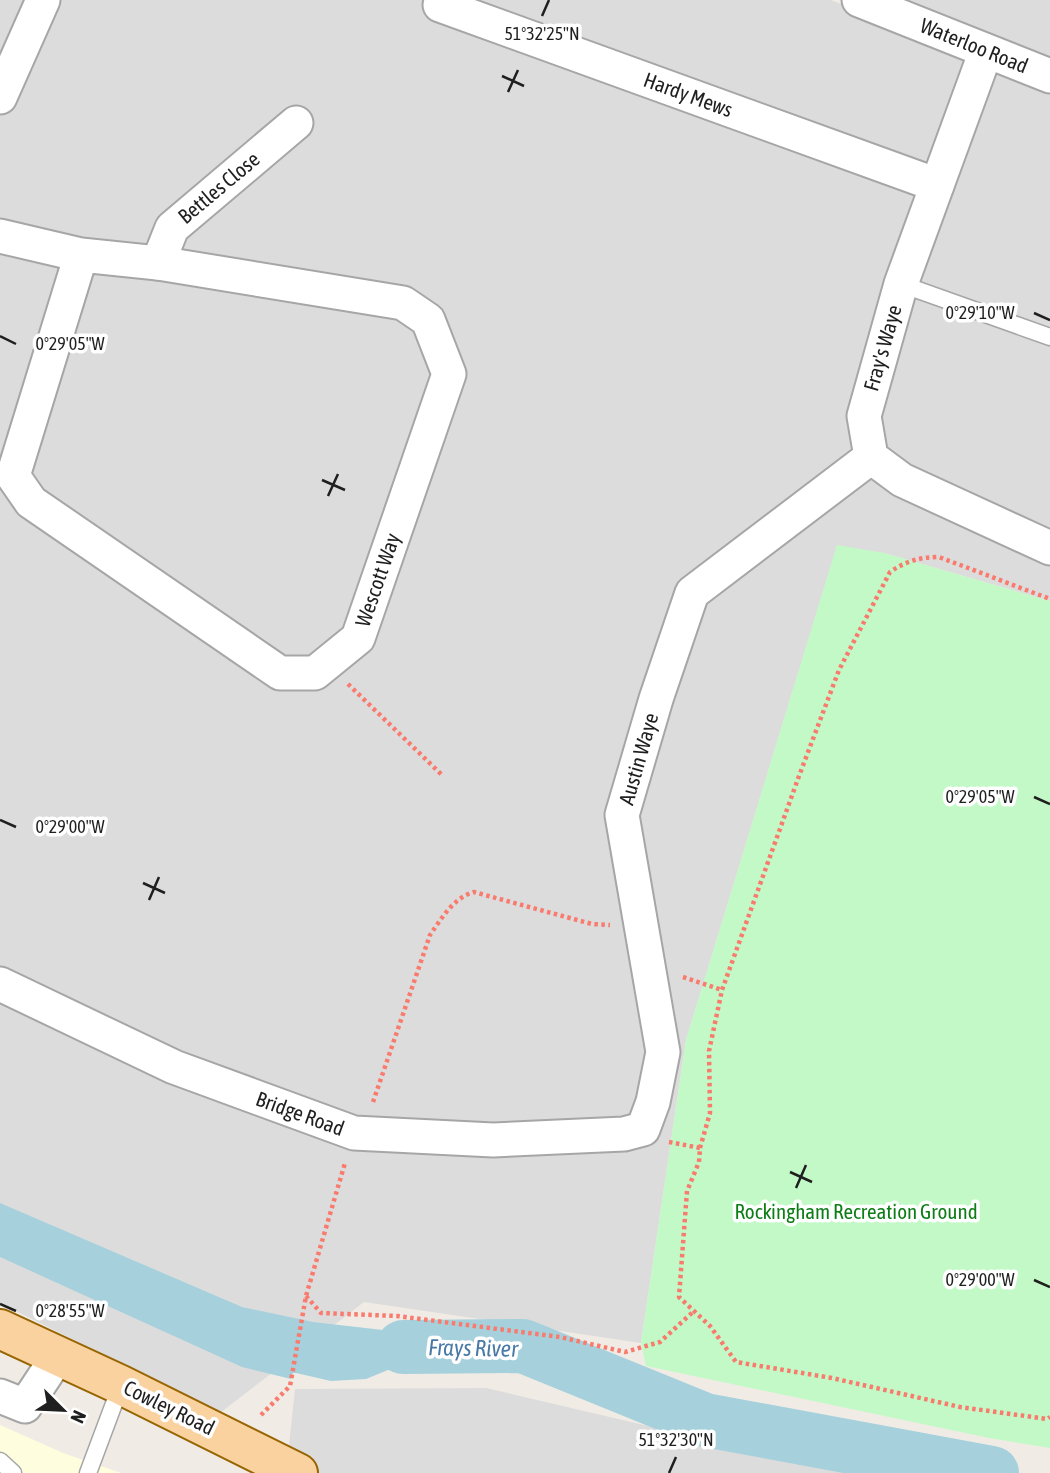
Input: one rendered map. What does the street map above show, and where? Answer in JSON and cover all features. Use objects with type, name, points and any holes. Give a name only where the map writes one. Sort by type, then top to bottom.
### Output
[{"type":"main road","name":"Cowley Road","points":[[0,1329],[121,1385],[298,1473]]},
{"type":"street","points":[[0,97],[43,0]]},
{"type":"street","name":"Waterloo Road","points":[[859,0],[1050,76]]},
{"type":"street","name":"Hardy Mews","points":[[440,5],[937,185]]},
{"type":"street","name":"Fray's Waye","points":[[871,457],[864,416],[901,284],[986,51]]},
{"type":"street","name":"Bettles Close","points":[[158,263],[172,228],[296,123]]},
{"type":"street","points":[[0,236],[81,255]]},
{"type":"street","name":"Wescott Way","points":[[81,255],[158,263],[403,303],[428,320],[449,374],[358,638],[316,673],[280,673],[31,502],[13,476],[81,255]]},
{"type":"street","points":[[871,457],[902,480],[1050,548]]},
{"type":"street","name":"Austin Waye","points":[[624,1133],[643,1129],[653,1102],[663,1052],[622,815],[656,699],[692,593],[871,457]]},
{"type":"street","name":"Bridge Road","points":[[0,984],[174,1067],[354,1133],[493,1140],[624,1133]]},
{"type":"street","points":[[0,1396],[26,1406],[58,1356]]},
{"type":"lane","points":[[901,284],[1050,337]]},
{"type":"lane","points":[[88,1473],[121,1385]]},
{"type":"lane","points":[[0,1461],[13,1473]]},
{"type":"path","points":[[1050,599],[939,557],[921,558],[902,564],[890,572],[839,670],[722,990],[709,1051],[710,1113],[699,1162],[687,1191],[679,1297],[710,1326],[736,1362],[832,1378],[960,1407],[1047,1419],[1050,1417]]},
{"type":"path","points":[[327,664],[442,775]]},
{"type":"path","points":[[290,1386],[306,1296],[354,1133],[370,1111],[430,935],[446,912],[464,894],[474,892],[592,924],[642,925]]},
{"type":"path","points":[[624,1133],[700,1148]]},
{"type":"path","points":[[306,1296],[321,1313],[424,1320],[560,1337],[625,1352],[660,1342],[694,1311]]},
{"type":"shaded area","points":[[0,0],[831,0],[1050,88],[1050,601],[884,553],[837,546],[686,1040],[641,1343],[364,1302],[220,1413],[0,1303]]},
{"type":"shaded area","points":[[886,0],[1050,0],[1050,65]]},
{"type":"shaded area","points":[[486,1388],[850,1473],[286,1473],[295,1389]]},
{"type":"shaded area","points":[[0,1425],[63,1453],[121,1473],[0,1473]]},
{"type":"green space","name":"Rockingham Recreation Ground","points":[[837,545],[884,553],[1050,601],[1050,1448],[989,1438],[646,1366],[641,1343],[686,1040]]},
{"type":"water","points":[[0,1203],[242,1307],[313,1322],[383,1330],[479,1333],[471,1370],[388,1370],[366,1379],[331,1381],[296,1373],[293,1373],[291,1379],[242,1367],[0,1257]]},
{"type":"waterway","name":"Frays River","points":[[403,1347],[523,1346],[705,1420],[992,1473]]}]
